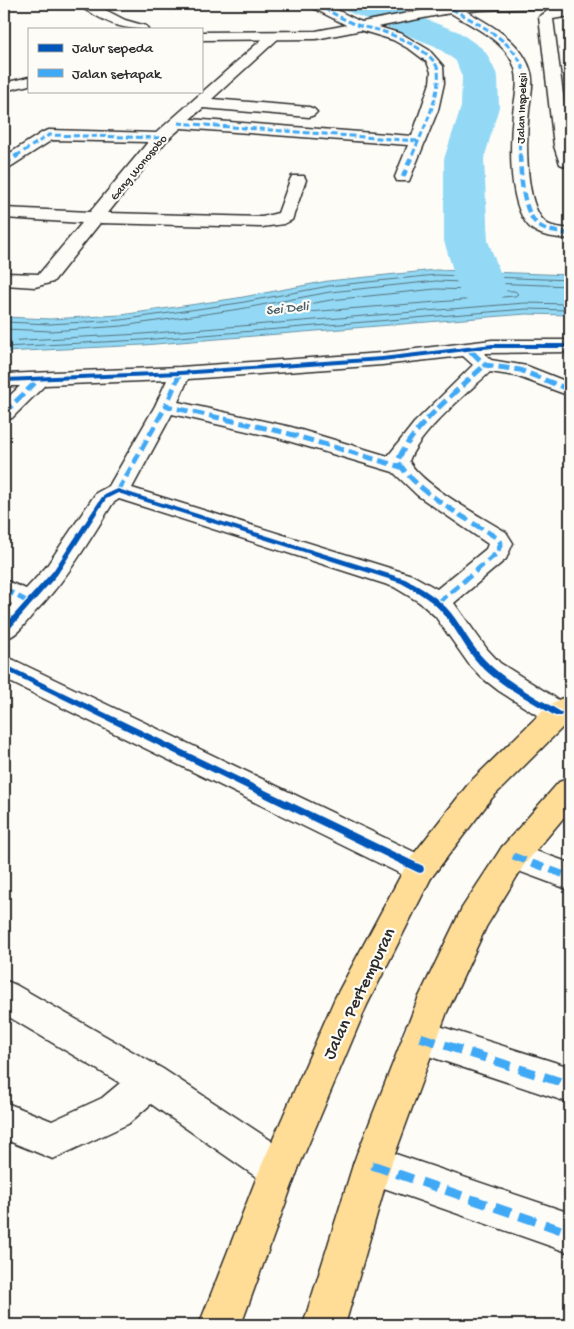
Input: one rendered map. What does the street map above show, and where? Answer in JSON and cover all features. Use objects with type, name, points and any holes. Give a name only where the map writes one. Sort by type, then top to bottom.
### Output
[{"type":"highway","name":"Jalan Pertempuran","points":[[220,1325],[278,1169],[352,998],[420,869],[481,790],[564,710]]},
{"type":"highway","points":[[324,1325],[372,1165],[430,1010],[474,918],[513,856],[570,790]]},
{"type":"street","points":[[85,4],[120,23],[138,28]]},
{"type":"street","points":[[316,4],[363,26],[396,37],[430,56],[435,62],[438,72],[433,101],[403,177]]},
{"type":"street","points":[[419,4],[451,8],[550,4]]},
{"type":"street","points":[[202,36],[273,37],[316,35],[428,15],[451,8]]},
{"type":"street","name":"Jalan InspeksiI","points":[[451,8],[474,21],[511,48],[523,68],[524,80],[518,142],[523,189],[530,213],[538,225],[570,234]]},
{"type":"street","points":[[570,12],[546,17],[565,134],[566,161],[570,163]]},
{"type":"street","name":"Gang Wonosobo","points":[[4,279],[35,282],[46,278],[160,138],[273,37]]},
{"type":"street","points":[[4,87],[28,81]]},
{"type":"street","points":[[201,103],[309,112]]},
{"type":"street","points":[[178,123],[418,141]]},
{"type":"street","points":[[4,164],[49,135],[160,138]]},
{"type":"street","points":[[4,212],[95,218],[262,222],[278,220],[286,216],[298,180]]},
{"type":"street","points":[[4,380],[180,373],[382,359],[492,346],[570,346]]},
{"type":"street","points":[[467,348],[485,365],[520,370],[570,390]]},
{"type":"street","points":[[438,603],[497,553],[501,543],[497,538],[413,480],[398,462],[399,456],[420,429],[485,365]]},
{"type":"street","points":[[4,630],[55,573],[104,498],[118,491],[166,406],[180,373]]},
{"type":"street","points":[[4,413],[39,378]]},
{"type":"street","points":[[166,406],[283,432],[401,467]]},
{"type":"street","points":[[118,491],[403,581],[438,603],[449,615],[469,647],[484,664],[564,710]]},
{"type":"street","points":[[4,589],[30,602]]},
{"type":"street","points":[[4,668],[420,869]]},
{"type":"street","points":[[513,856],[570,877]]},
{"type":"street","points":[[4,996],[150,1081],[278,1169]]},
{"type":"street","points":[[420,1037],[570,1085]]},
{"type":"street","points":[[4,1120],[53,1140],[115,1111],[150,1081]]},
{"type":"street","points":[[372,1165],[570,1233]]},
{"type":"water","name":"Sei Deli","points":[[436,270],[570,275],[570,315],[526,314],[143,345],[4,352],[4,317],[50,319],[121,315],[238,298],[328,281]]},
{"type":"waterway","points":[[357,4],[447,39],[471,56],[480,77],[480,107],[464,159],[466,241],[483,290]]},
{"type":"marked path","points":[[316,4],[354,24],[398,37],[432,59],[436,66],[438,72],[437,83],[430,110],[403,177]]},
{"type":"marked path","points":[[452,9],[493,34],[512,50],[519,59],[525,79],[521,111],[520,170],[526,202],[531,215],[538,225],[549,230],[570,234]]},
{"type":"marked path","points":[[178,123],[417,141]]},
{"type":"marked path","points":[[4,164],[49,135],[160,138]]},
{"type":"marked path","points":[[467,348],[485,365],[520,370],[570,390]]},
{"type":"marked path","points":[[438,603],[497,553],[501,543],[497,538],[425,490],[402,469],[398,461],[401,453],[421,427],[485,365]]},
{"type":"marked path","points":[[180,373],[166,406],[283,432],[401,467]]},
{"type":"marked path","points":[[4,413],[39,379]]},
{"type":"marked path","points":[[118,491],[166,406]]},
{"type":"marked path","points":[[4,589],[30,603]]},
{"type":"marked path","points":[[513,856],[570,877]]},
{"type":"marked path","points":[[420,1037],[570,1085]]},
{"type":"marked path","points":[[372,1165],[570,1233]]},
{"type":"cycle path","points":[[4,380],[180,373],[382,359],[492,346],[570,346]]},
{"type":"cycle path","points":[[4,630],[55,573],[104,498],[118,491],[403,581],[428,595],[444,609],[477,656],[490,670],[558,714]]},
{"type":"cycle path","points":[[4,667],[420,869]]}]
